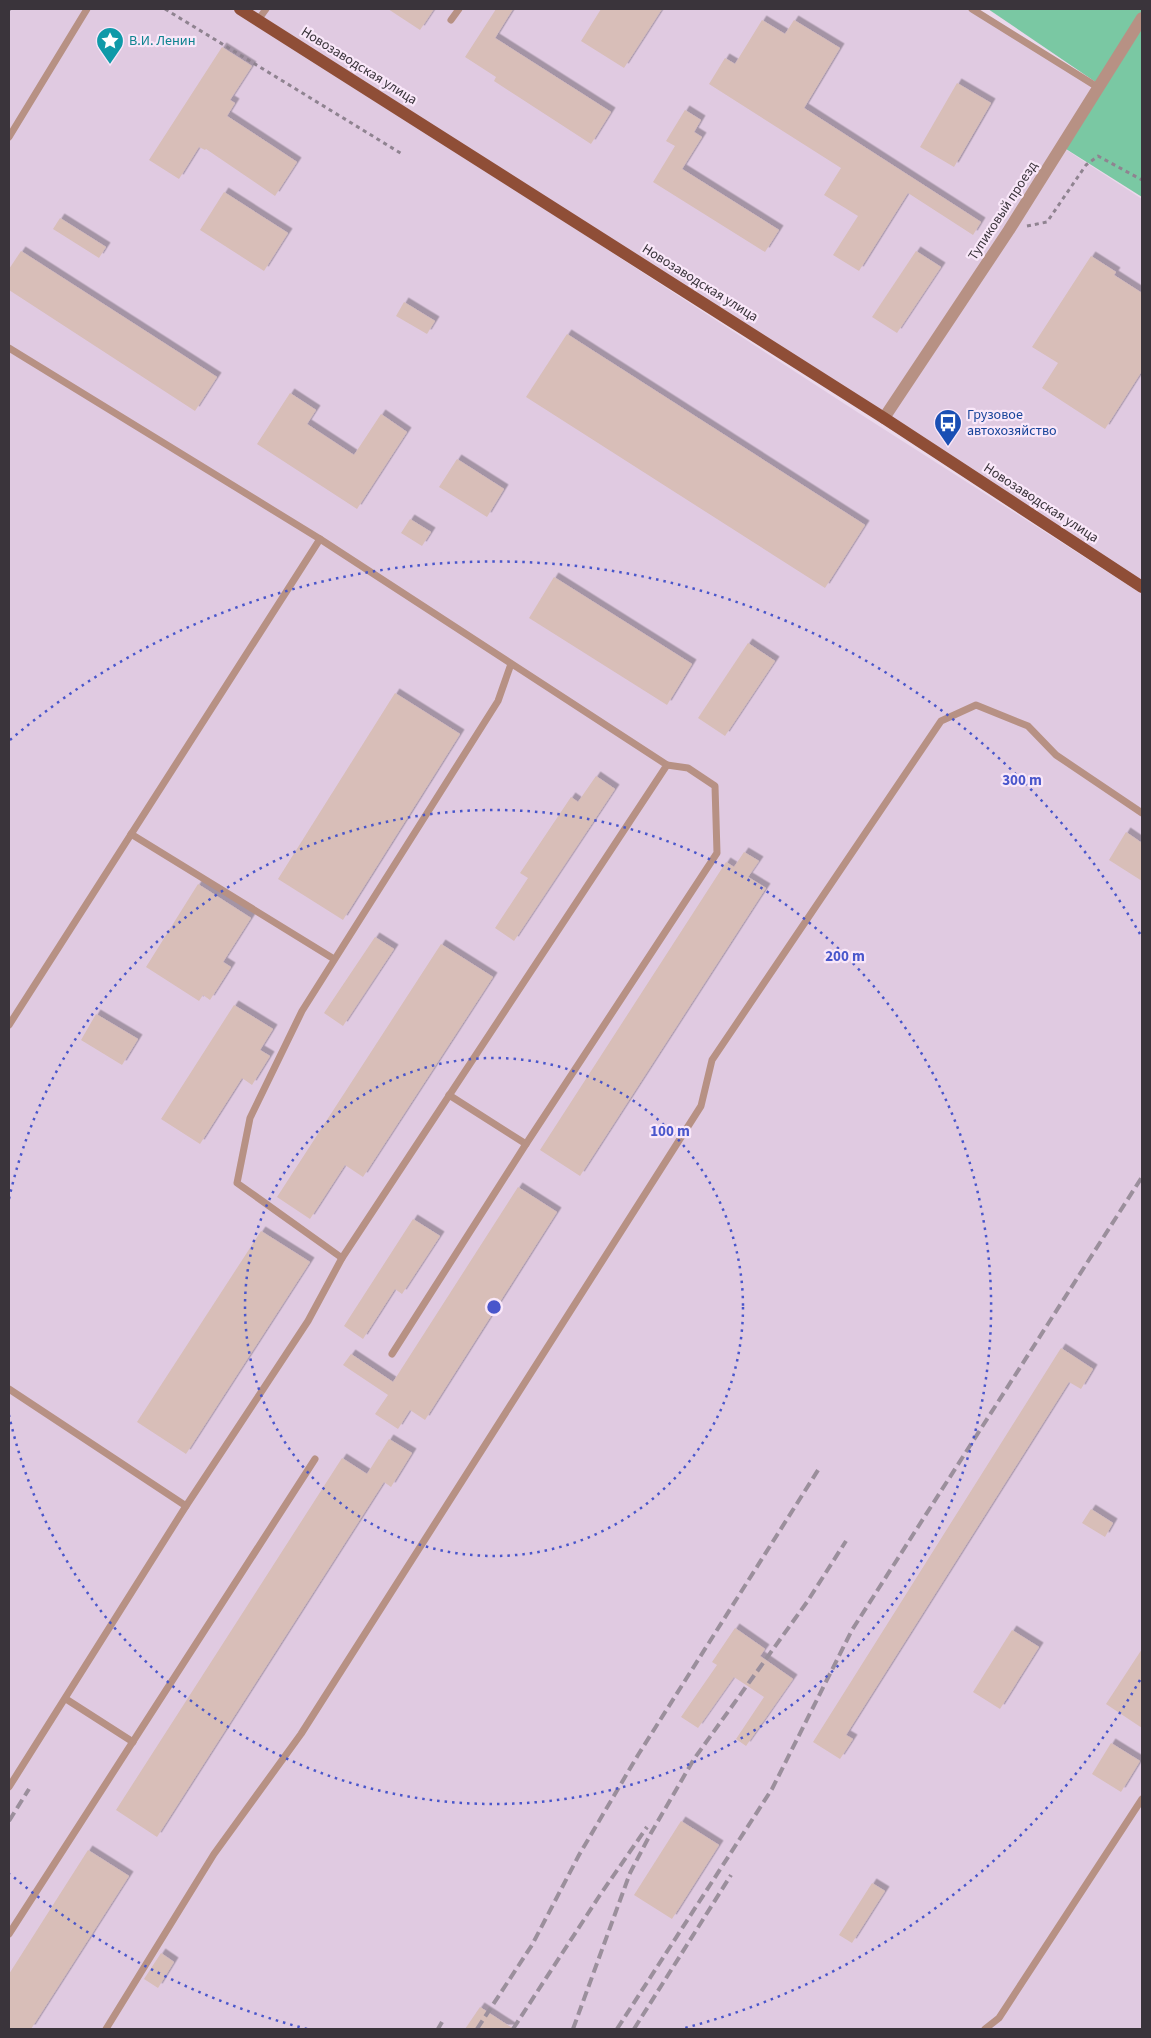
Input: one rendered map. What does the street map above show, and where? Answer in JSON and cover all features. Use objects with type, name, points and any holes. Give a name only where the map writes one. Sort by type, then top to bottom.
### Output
[{"type":"main road","name":"Новозаводская улица","points":[[240,9],[884,418],[1142,587]]},
{"type":"street","name":"Тупиковый проезд","points":[[884,418],[1009,230],[1142,18]]},
{"type":"lane","points":[[9,138],[87,9]]},
{"type":"lane","points":[[258,20],[266,9]]},
{"type":"lane","points":[[451,20],[458,9]]},
{"type":"lane","points":[[972,9],[1099,88]]},
{"type":"lane","points":[[9,348],[320,539],[667,765],[688,768],[715,786],[717,853],[526,1144],[392,1354]]},
{"type":"lane","points":[[9,1025],[320,539]]},
{"type":"lane","points":[[342,1258],[237,1183],[250,1118],[302,1010],[498,700],[511,664]]},
{"type":"lane","points":[[106,2029],[214,1854],[301,1734],[701,1106],[712,1060],[941,721],[976,705],[1028,726],[1056,755],[1142,813]]},
{"type":"lane","points":[[9,1788],[186,1506],[308,1321],[342,1258],[667,765]]},
{"type":"lane","points":[[131,834],[334,960]]},
{"type":"lane","points":[[449,1095],[526,1144]]},
{"type":"lane","points":[[9,1389],[186,1506]]},
{"type":"lane","points":[[9,1934],[315,1458]]},
{"type":"lane","points":[[66,1699],[133,1742]]},
{"type":"lane","points":[[985,2029],[999,2018],[1142,1799]]},
{"type":"path","points":[[165,9],[402,154]]},
{"type":"path","points":[[1009,230],[1047,222],[1086,165],[1098,156],[1142,180]]},
{"type":"shaded area","points":[[9,9],[237,9],[868,419],[1142,594],[1142,2029],[9,2029]]},
{"type":"shaded area","points":[[251,9],[979,9],[1095,89],[884,413]]},
{"type":"shaded area","points":[[1065,149],[1142,199],[1142,581],[890,415]]},
{"type":"green space","points":[[988,9],[1142,9],[1142,11],[1097,83]]},
{"type":"green space","points":[[1142,28],[1142,197],[1066,149]]},
{"type":"building","points":[[388,9],[434,9],[420,30]]},
{"type":"building","points":[[496,9],[513,9],[495,38],[611,112],[591,144],[494,81],[496,77],[465,57]]},
{"type":"building","points":[[601,9],[662,9],[624,68],[581,41]]},
{"type":"building","points":[[762,20],[785,34],[794,20],[840,48],[804,108],[981,222],[973,235],[908,193],[859,271],[833,255],[858,216],[824,195],[841,168],[709,84],[725,58],[735,64]]},
{"type":"building","points":[[222,47],[252,66],[230,100],[235,103],[227,116],[297,162],[275,196],[206,149],[199,147],[179,179],[149,160]]},
{"type":"building","points":[[957,83],[991,103],[954,167],[920,147]]},
{"type":"building","points":[[685,110],[701,120],[694,132],[702,137],[682,169],[779,230],[765,252],[653,182],[675,146],[666,141]]},
{"type":"building","points":[[224,192],[288,233],[264,271],[200,230]]},
{"type":"building","points":[[60,218],[106,247],[99,258],[53,229]]},
{"type":"building","points":[[21,251],[217,377],[195,411],[9,290],[9,269]]},
{"type":"building","points":[[916,251],[941,267],[897,333],[872,317]]},
{"type":"building","points":[[1091,256],[1116,272],[1114,275],[1142,293],[1142,371],[1105,429],[1042,388],[1058,363],[1032,347]]},
{"type":"building","points":[[404,302],[435,321],[427,334],[396,316]]},
{"type":"building","points":[[567,334],[865,525],[825,588],[526,397]]},
{"type":"building","points":[[290,393],[316,410],[307,424],[354,455],[381,414],[407,432],[357,509],[257,444]]},
{"type":"building","points":[[457,459],[504,489],[487,517],[439,487]]},
{"type":"building","points":[[410,519],[431,532],[422,546],[401,533]]},
{"type":"building","points":[[554,577],[692,664],[667,705],[529,618]]},
{"type":"building","points":[[748,643],[775,661],[725,736],[698,718]]},
{"type":"building","points":[[395,693],[460,734],[343,920],[278,879]]},
{"type":"building","points":[[596,776],[615,789],[514,941],[495,928],[528,878],[520,873],[571,797],[578,802]]},
{"type":"building","points":[[1126,832],[1142,843],[1142,881],[1109,860]]},
{"type":"building","points":[[744,852],[759,861],[748,877],[766,888],[580,1176],[540,1150],[726,862],[734,867]]},
{"type":"building","points":[[198,884],[251,918],[223,962],[231,967],[210,1000],[203,995],[199,1001],[146,967]]},
{"type":"building","points":[[375,937],[394,949],[343,1026],[324,1013]]},
{"type":"building","points":[[441,944],[493,977],[363,1177],[345,1165],[310,1219],[277,1197]]},
{"type":"building","points":[[234,1005],[273,1029],[260,1050],[270,1056],[252,1085],[242,1078],[200,1144],[161,1119]]},
{"type":"building","points":[[96,1014],[138,1039],[122,1065],[81,1040]]},
{"type":"building","points":[[518,1187],[557,1212],[425,1420],[410,1410],[398,1429],[375,1414],[388,1395],[343,1365],[351,1354],[393,1382]]},
{"type":"building","points":[[413,1219],[440,1236],[402,1294],[395,1289],[363,1339],[344,1326]]},
{"type":"building","points":[[261,1231],[310,1262],[186,1454],[137,1422]]},
{"type":"building","points":[[1061,1348],[1093,1369],[1081,1389],[1069,1382],[846,1735],[853,1739],[840,1759],[813,1742]]},
{"type":"building","points":[[389,1439],[412,1453],[391,1487],[384,1482],[157,1837],[116,1810],[342,1458],[367,1474]]},
{"type":"building","points":[[1091,1509],[1113,1523],[1105,1537],[1082,1523]]},
{"type":"building","points":[[735,1628],[765,1649],[760,1656],[793,1679],[746,1746],[736,1739],[764,1697],[734,1677],[698,1728],[681,1717],[717,1665],[712,1662]]},
{"type":"building","points":[[1012,1630],[1039,1647],[1000,1709],[973,1692]]},
{"type":"building","points":[[1142,1649],[1142,1728],[1106,1704]]},
{"type":"building","points":[[1111,1743],[1140,1761],[1121,1792],[1092,1774]]},
{"type":"building","points":[[681,1821],[719,1845],[672,1919],[634,1895]]},
{"type":"building","points":[[88,1850],[129,1876],[31,2029],[9,2029],[9,1974]]},
{"type":"building","points":[[872,1883],[885,1891],[852,1943],[839,1935]]},
{"type":"building","points":[[161,1953],[174,1962],[158,1988],[144,1979]]},
{"type":"building","points":[[480,2007],[514,2029],[465,2029]]},
{"type":"railway","points":[[617,2029],[772,1789],[852,1630],[1142,1177]]},
{"type":"railway","points":[[477,2029],[532,1945],[579,1855],[638,1755],[820,1467]]},
{"type":"railway","points":[[573,2029],[630,1873],[651,1833],[694,1759],[807,1602],[846,1541]]},
{"type":"railway","points":[[9,1821],[29,1789]]},
{"type":"railway","points":[[513,2029],[600,1895],[647,1827]]},
{"type":"railway","points":[[634,2029],[731,1875]]},
{"type":"railway","points":[[438,2029],[442,2022]]},
{"type":"place","name":"В.И. Ленин","points":[[110,65]]},
{"type":"place","name":"Грузовое автохозяйство","points":[[948,447]]}]
